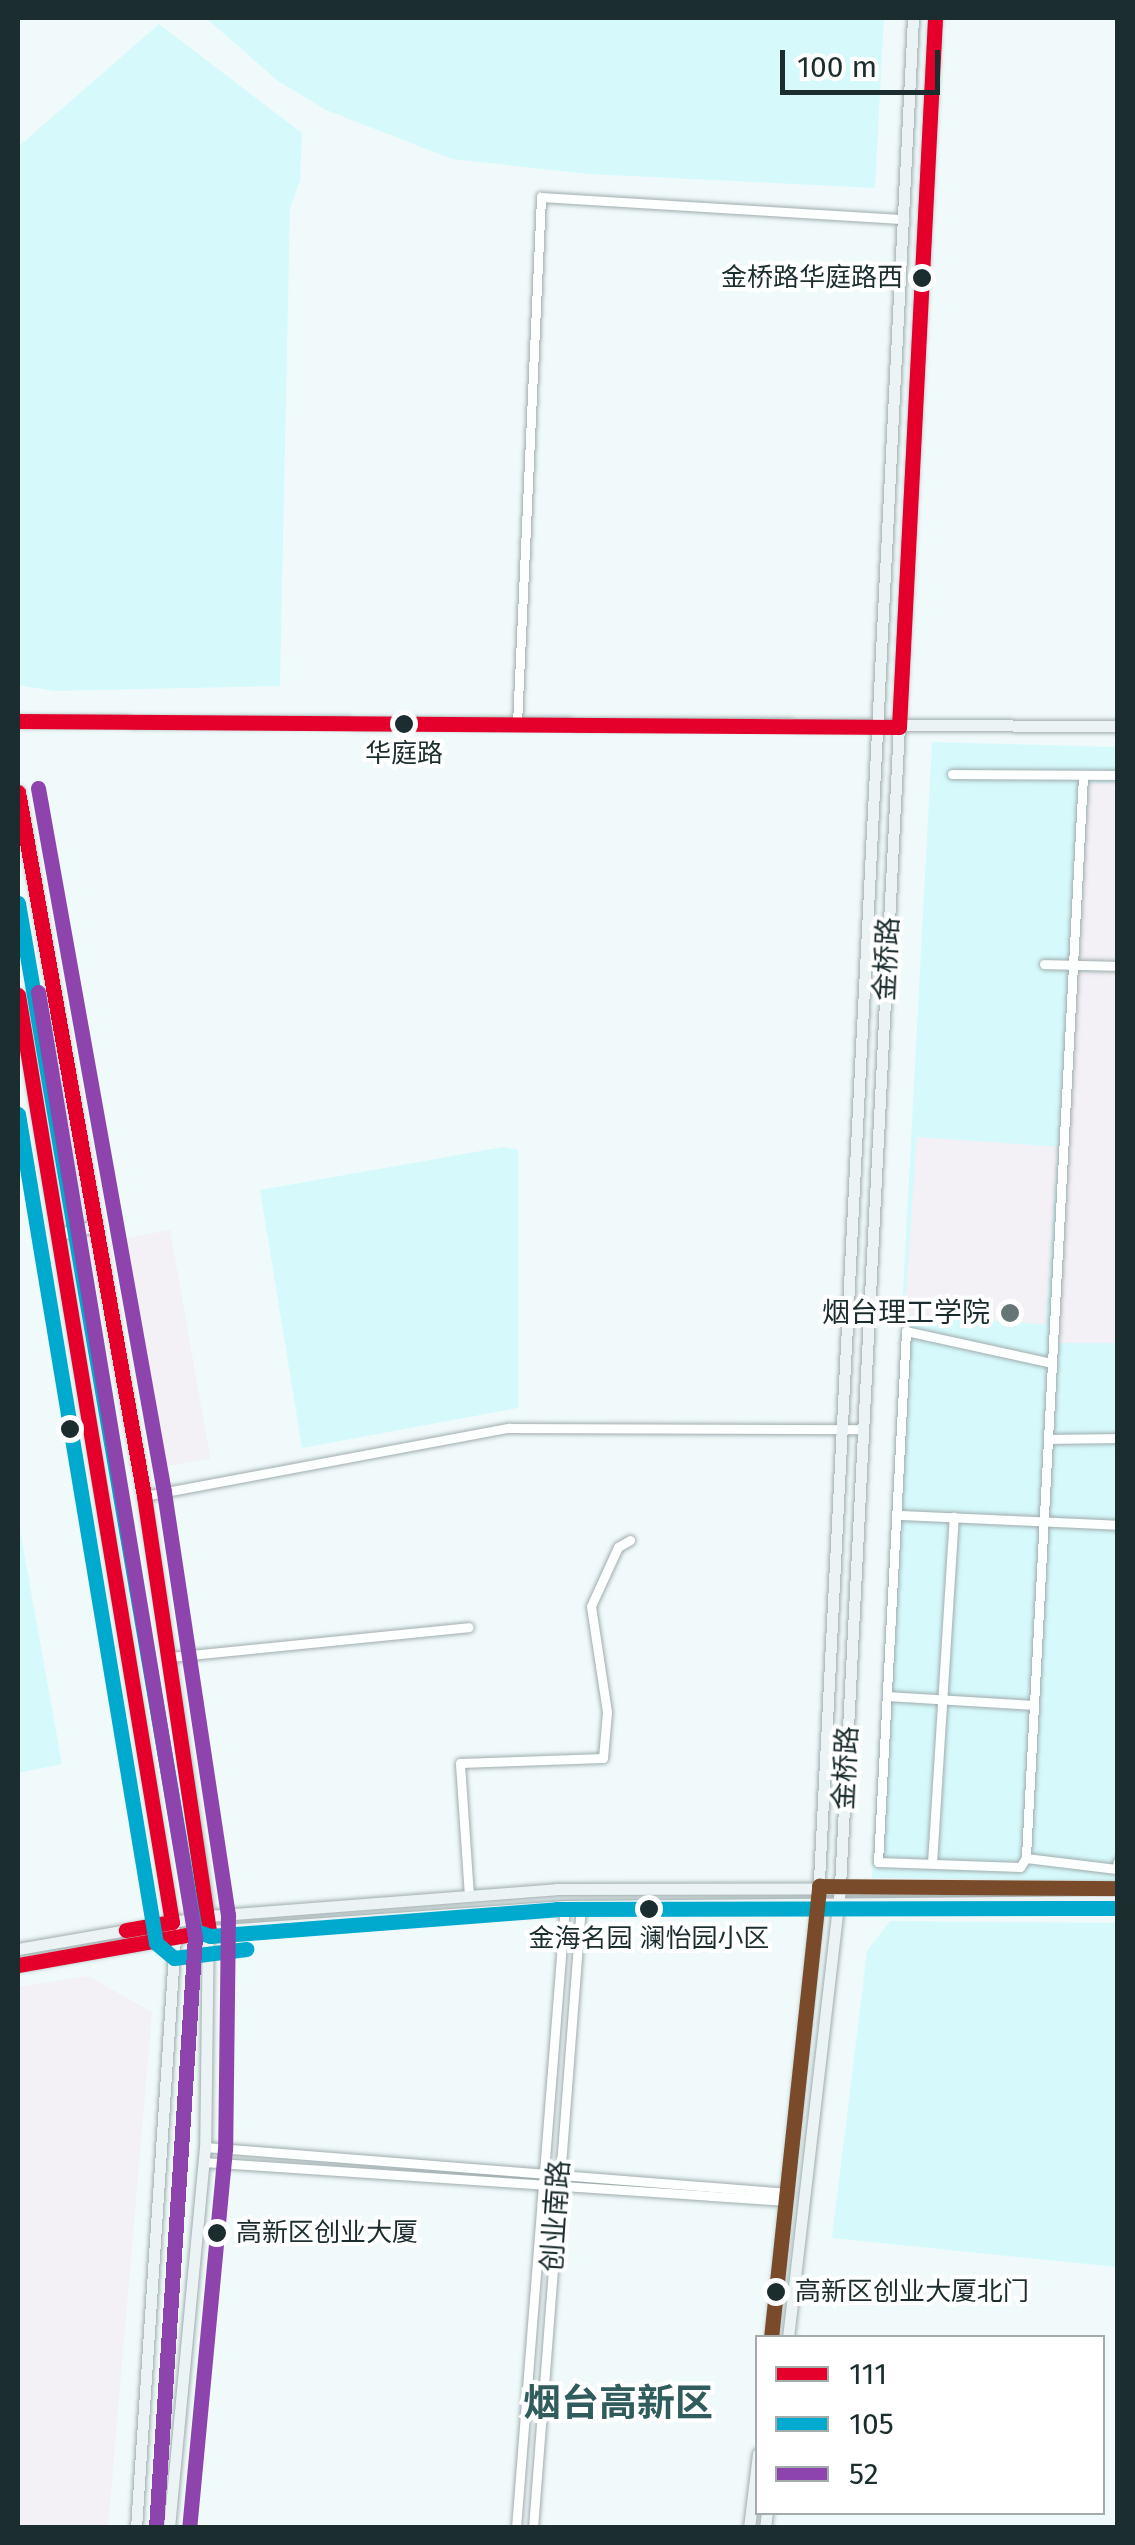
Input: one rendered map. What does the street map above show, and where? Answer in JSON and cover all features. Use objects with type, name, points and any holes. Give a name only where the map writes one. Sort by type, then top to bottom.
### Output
[{"type":"street","name":"金桥路","points":[[771,2335],[819,1886],[844,1429],[873,726],[913,18]]},
{"type":"street","name":"金桥路","points":[[788,2335],[840,1886],[935,18]]},
{"type":"street","points":[[517,724],[541,196],[904,219]]},
{"type":"street","points":[[18,721],[1118,726]]},
{"type":"street","points":[[952,774],[1118,775]]},
{"type":"street","points":[[1052,1363],[906,1331],[900,1515],[878,1862],[1020,1866],[1026,1858],[1084,776]]},
{"type":"street","points":[[18,792],[92,1227],[144,1496],[208,1916],[204,2147],[169,2528]]},
{"type":"street","points":[[1044,964],[1118,966]]},
{"type":"street","points":[[18,995],[175,1938],[136,2528]]},
{"type":"street","points":[[59,1234],[92,1227]]},
{"type":"street","points":[[144,1496],[509,1428],[863,1430]]},
{"type":"street","points":[[1048,1439],[1118,1438]]},
{"type":"street","points":[[900,1515],[1118,1525]]},
{"type":"street","points":[[932,1864],[954,1518]]},
{"type":"street","points":[[469,1896],[460,1763],[603,1758],[607,1712],[591,1606],[618,1547],[630,1540]]},
{"type":"street","points":[[170,1658],[468,1628]]},
{"type":"street","points":[[887,1696],[1034,1705]]},
{"type":"street","points":[[1026,1858],[1116,1869],[1118,1861]]},
{"type":"street","points":[[18,1949],[208,1916],[469,1896],[819,1886],[1118,1888]]},
{"type":"street","points":[[18,1965],[209,1931],[581,1905],[818,1900],[1118,1901]]},
{"type":"street","name":"创业南路","points":[[532,2528],[581,1905]]},
{"type":"street","name":"创业南路","points":[[516,2528],[566,1906]]},
{"type":"street","points":[[204,2147],[787,2197]]},
{"type":"street","points":[[202,2162],[558,2189],[787,2197]]},
{"type":"street","points":[[749,2528],[755,2479]]},
{"type":"shaded area","points":[[206,18],[884,18],[875,188],[589,174],[452,159],[326,110],[278,81]]},
{"type":"shaded area","points":[[159,24],[302,133],[300,181],[290,208],[280,686],[55,691],[18,685],[18,147]]},
{"type":"shaded area","name":"烟台理工学院","points":[[932,742],[1117,747],[1117,1881],[872,1878]]},
{"type":"shaded area","points":[[1089,783],[1117,783],[1117,962],[1077,961]]},
{"type":"shaded area","points":[[1077,971],[1117,972],[1117,1343],[1057,1343]]},
{"type":"shaded area","points":[[917,1137],[1058,1147],[1045,1324],[905,1315]]},
{"type":"shaded area","points":[[503,1147],[518,1150],[518,1408],[302,1448],[260,1190]]},
{"type":"shaded area","points":[[170,1230],[210,1458],[164,1467],[124,1238]]},
{"type":"shaded area","points":[[18,1519],[62,1764],[18,1773]]},
{"type":"shaded area","points":[[890,1921],[1117,1923],[1117,2267],[832,2238],[867,1951]]},
{"type":"shaded area","points":[[88,1976],[152,2012],[108,2527],[18,2527],[18,1987]]},
{"type":"transit line","name":"111","points":[[18,721],[899,727],[935,18]]},
{"type":"transit line","name":"52","points":[[38,788],[164,1492],[228,1915],[225,2149],[189,2528]]},
{"type":"transit line","name":"111","points":[[18,792],[144,1496],[209,1931],[18,1965]]},
{"type":"transit line","name":"105","points":[[18,903],[195,1931],[210,1936],[557,1909],[1118,1908]]},
{"type":"transit line","name":"52","points":[[38,992],[195,1937],[156,2528]]},
{"type":"transit line","name":"111","points":[[18,995],[172,1922],[126,1930]]},
{"type":"transit line","name":"105","points":[[18,1114],[156,1943],[174,1958],[246,1949]]},
{"type":"transit line","points":[[771,2335],[819,1886],[1118,1888]]},
{"type":"place","name":"金桥路华庭路西","points":[[922,278]]},
{"type":"place","name":"华庭路","points":[[404,724]]},
{"type":"place","name":"烟台理工学院","points":[[1010,1313]]},
{"type":"place","name":"金海名园 澜怡园小区","points":[[649,1909]]},
{"type":"place","name":"高新区创业大厦","points":[[217,2233]]},
{"type":"place","name":"高新区创业大厦北门","points":[[776,2292]]},
{"type":"district","name":"烟台高新区","points":[[618,2404]]}]
